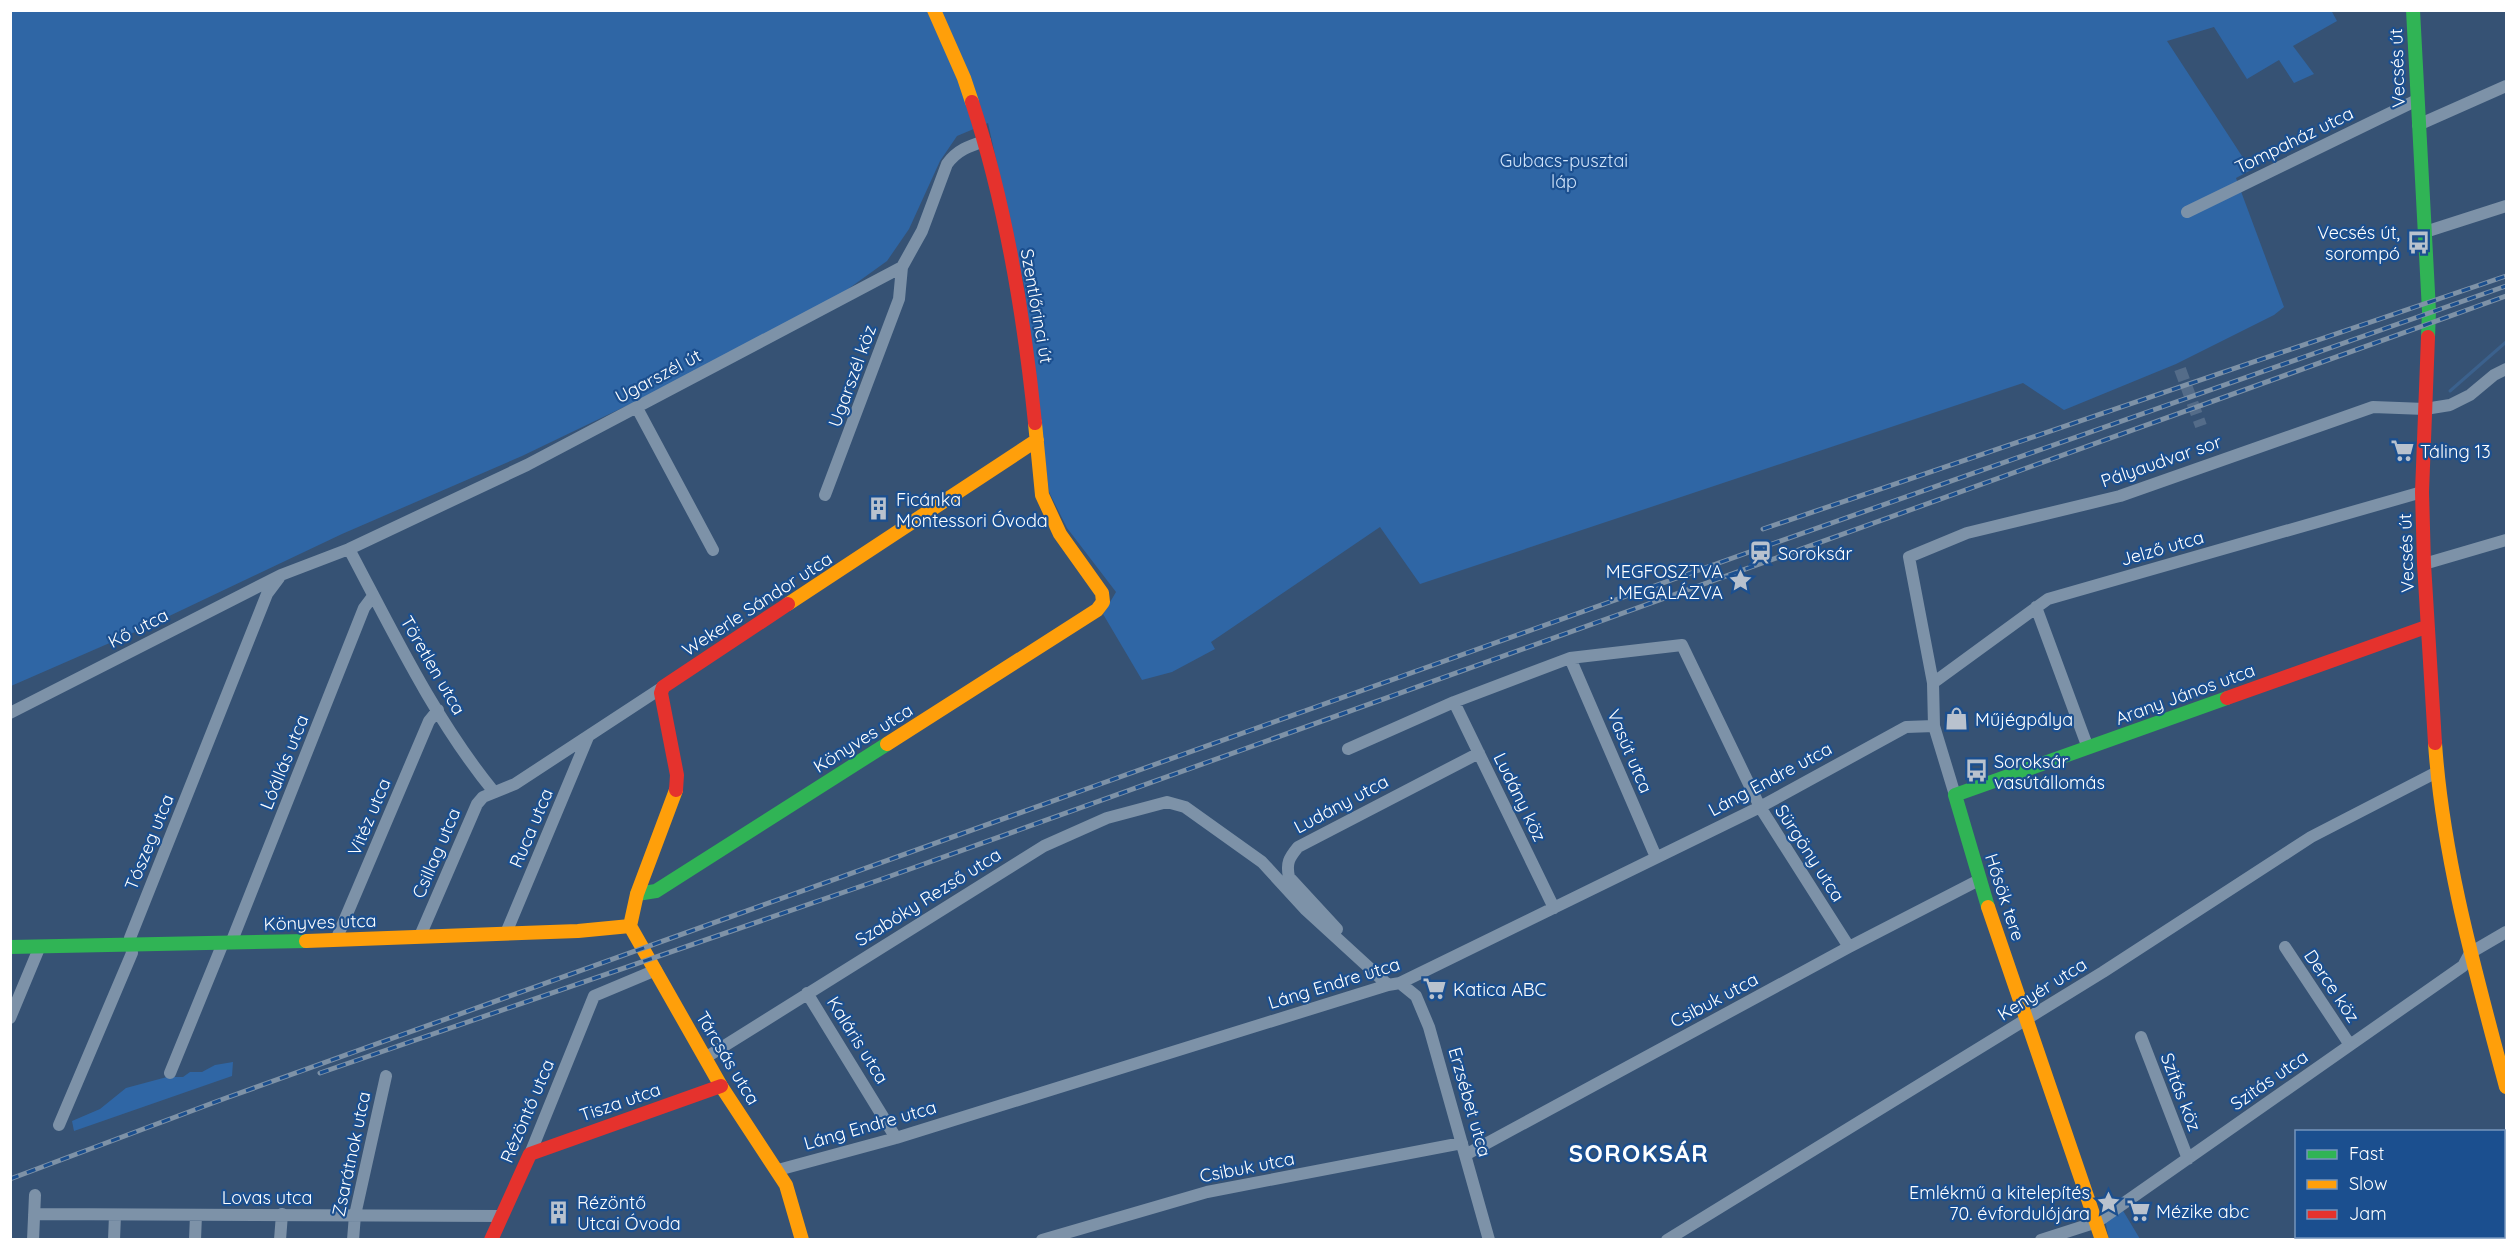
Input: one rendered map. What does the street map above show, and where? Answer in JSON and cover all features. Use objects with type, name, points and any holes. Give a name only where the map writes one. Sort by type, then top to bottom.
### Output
[{"type":"street","name":"Szentlőrinci út","points":[[934,10],[964,78],[985,141],[1016,281],[1042,495],[1050,516],[1102,593],[1103,602]]},
{"type":"street","name":"Vecsés út","points":[[2413,10],[2429,313],[2422,492],[2426,627],[2438,772],[2450,855],[2470,953],[2506,1087]]},
{"type":"street","points":[[2418,125],[2506,86]]},
{"type":"street","name":"Tompaház utca","points":[[2187,212],[2417,100]]},
{"type":"street","points":[[902,267],[922,231],[947,164],[953,155],[965,147],[985,141]]},
{"type":"street","points":[[2425,232],[2506,206]]},
{"type":"street","name":"Ugarszél út","points":[[281,575],[349,549],[527,465],[902,267]]},
{"type":"street","name":"Ugarszél köz","points":[[825,495],[899,299],[902,267]]},
{"type":"street","name":"Pályaudvar sor","points":[[1909,557],[1967,533],[2120,496],[2373,407],[2425,409],[2450,405],[2470,395],[2494,375],[2506,369]]},
{"type":"street","points":[[637,408],[713,550]]},
{"type":"street","name":"Wekerle Sándor utca","points":[[494,792],[515,784],[588,737],[1037,441]]},
{"type":"street","name":"Jelző utca","points":[[1934,683],[2048,599],[2422,492]]},
{"type":"street","points":[[2424,564],[2506,540]]},
{"type":"street","name":"Töretlen utca","points":[[349,549],[373,596],[469,762],[494,792]]},
{"type":"street","name":"Hősök tere","points":[[1909,557],[1934,683],[1934,726],[1979,880],[2102,1239]]},
{"type":"street","name":"Kő utca","points":[[10,713],[281,575]]},
{"type":"street","name":"Tószeg utca","points":[[59,1125],[132,953],[130,938],[267,594],[281,575]]},
{"type":"street","name":"Lóállás utca","points":[[170,1073],[227,943],[364,608],[373,596]]},
{"type":"street","name":"Könyves utca","points":[[637,894],[656,891],[1097,610],[1103,602]]},
{"type":"street","points":[[2036,608],[2088,748]]},
{"type":"street","name":"Arany János utca","points":[[1955,795],[2426,627]]},
{"type":"street","name":"Sürgöny utca","points":[[1570,658],[1682,645],[1760,807],[1849,947]]},
{"type":"street","points":[[1348,749],[1454,702],[1570,658]]},
{"type":"street","name":"Vasút utca","points":[[1570,658],[1656,857]]},
{"type":"street","points":[[630,926],[637,894],[677,788],[677,775],[662,693],[663,687]]},
{"type":"street","name":"Ludány köz","points":[[1454,702],[1554,908]]},
{"type":"street","name":"Vitéz utca","points":[[336,940],[429,721],[438,710]]},
{"type":"street","name":"Láng Endre utca","points":[[778,1170],[896,1138],[1394,984],[1760,807],[1906,728],[1934,726]]},
{"type":"street","name":"Ruca utca","points":[[506,933],[588,737]]},
{"type":"street","name":"Ludány utca","points":[[1344,946],[1340,933],[1289,877],[1286,866],[1290,856],[1298,847],[1479,753]]},
{"type":"street","name":"Kenyér utca","points":[[1667,1239],[2028,1018],[2311,837],[2438,772]]},
{"type":"street","name":"Csillag utca","points":[[420,936],[477,804],[494,792]]},
{"type":"street","name":"Szabóky Rezső utca","points":[[705,1058],[1052,842],[1107,818],[1167,802],[1185,807]]},
{"type":"street","name":"Erzsébet utca","points":[[1185,807],[1262,862],[1305,909],[1344,946],[1394,984],[1416,996],[1429,1027],[1489,1239]]},
{"type":"street","name":"Csibuk utca","points":[[1041,1239],[1207,1192],[1464,1149],[1979,880]]},
{"type":"street","name":"Könyves utca","points":[[10,947],[336,940],[630,926]]},
{"type":"street","name":"Tárcsás utca","points":[[630,926],[721,1086],[778,1170],[786,1185],[802,1239]]},
{"type":"street","name":"Szitás utca","points":[[2041,1239],[2097,1222],[2463,966],[2470,953],[2506,932]]},
{"type":"street","points":[[10,1018],[40,946]]},
{"type":"street","name":"Derce köz","points":[[2285,947],[2350,1045]]},
{"type":"street","name":"Rézöntő utca","points":[[491,1239],[530,1154],[594,996],[656,970]]},
{"type":"street","name":"Kaláris utca","points":[[807,993],[896,1138]]},
{"type":"street","name":"Szitás köz","points":[[2141,1037],[2188,1159]]},
{"type":"street","name":"Zsarátnok utca","points":[[353,1239],[355,1215],[386,1076]]},
{"type":"street","name":"Tisza utca","points":[[530,1154],[721,1086]]},
{"type":"street","points":[[33,1239],[35,1195]]},
{"type":"street","name":"Lovas utca","points":[[34,1214],[500,1216]]},
{"type":"street","points":[[280,1239],[282,1214]]},
{"type":"street","points":[[114,1239],[115,1215]]},
{"type":"street","points":[[195,1239],[196,1215]]},
{"type":"green space","name":"Gubacs-pusztai láp","points":[[2331,10],[2337,21],[2293,46],[2314,74],[2294,83],[2279,60],[2247,79],[2214,27],[2167,41],[2251,170],[2236,178],[2284,307],[2274,315],[2176,364],[2064,410],[2023,383],[1420,584],[1380,527],[1211,642],[1215,649],[1172,672],[1142,680],[1103,614],[1116,592],[1067,528],[1049,492],[1024,286],[988,123],[957,136],[940,161],[909,229],[887,261],[805,320],[522,456],[342,534],[144,628],[11,686],[11,11]]},
{"type":"green space","points":[[233,1062],[232,1076],[74,1131],[72,1121],[100,1109],[126,1088],[167,1077],[183,1077],[190,1072],[202,1072],[215,1065]]},
{"type":"green space","points":[[2122,1209],[2140,1239],[2109,1239],[2105,1220]]},
{"type":"waterway","points":[[2450,391],[2506,342]]},
{"type":"tunnel","points":[[2180,369],[2201,426]]},
{"type":"railway","points":[[1763,529],[2506,276]]},
{"type":"railway","points":[[10,1179],[226,1098],[1089,788],[1769,545],[2506,286]]},
{"type":"railway","points":[[320,1073],[885,878],[2506,296]]},
{"type":"traffic: fast","points":[[2413,10],[2429,311],[2428,337]]},
{"type":"traffic: fast","points":[[1988,907],[1955,795],[2227,698]]},
{"type":"traffic: fast","points":[[637,894],[656,891],[887,744]]},
{"type":"traffic: fast","points":[[10,947],[306,941]]},
{"type":"traffic: slow","points":[[934,10],[972,102]]},
{"type":"traffic: slow","points":[[887,744],[1097,610],[1103,602],[1102,593],[1060,534],[1042,495],[1035,423]]},
{"type":"traffic: slow","points":[[788,604],[1037,440]]},
{"type":"traffic: slow","points":[[2435,743],[2445,830],[2462,917],[2506,1087]]},
{"type":"traffic: slow","points":[[676,790],[637,894],[630,926],[721,1086],[786,1185],[802,1240]]},
{"type":"traffic: slow","points":[[1988,907],[2102,1240]]},
{"type":"traffic: slow","points":[[306,941],[578,931],[630,926]]},
{"type":"traffic: jam","points":[[972,102],[1004,220],[1019,301],[1035,423]]},
{"type":"traffic: jam","points":[[2428,337],[2422,492],[2435,743]]},
{"type":"traffic: jam","points":[[676,790],[677,775],[661,693],[663,687],[788,604]]},
{"type":"traffic: jam","points":[[2227,698],[2426,627]]},
{"type":"traffic: jam","points":[[491,1240],[530,1154],[721,1086]]},
{"type":"place","name":"Vecsés út, sorompó","points":[[2418,242]]},
{"type":"place","name":"Táling 13","points":[[2402,451]]},
{"type":"place","name":"Ficánka Montessori Óvoda","points":[[878,509]]},
{"type":"place","name":"Soroksár","points":[[1760,553]]},
{"type":"place","name":"MEGFOSZTVA . MEGALÁZVA","points":[[1741,581]]},
{"type":"place","name":"Műjégpálya","points":[[1957,719]]},
{"type":"place","name":"Soroksár vasútállomás","points":[[1976,771]]},
{"type":"place","name":"Katica ABC","points":[[1435,989]]},
{"type":"place","name":"Emlékmű a kitelepítés 70. évfordulójára","points":[[2108,1202]]},
{"type":"place","name":"Mézike abc","points":[[2138,1211]]},
{"type":"place","name":"Rézöntő Utcai Óvoda","points":[[559,1212]]},
{"type":"district","name":"SOROKSÁR","points":[[1639,1153]]}]
